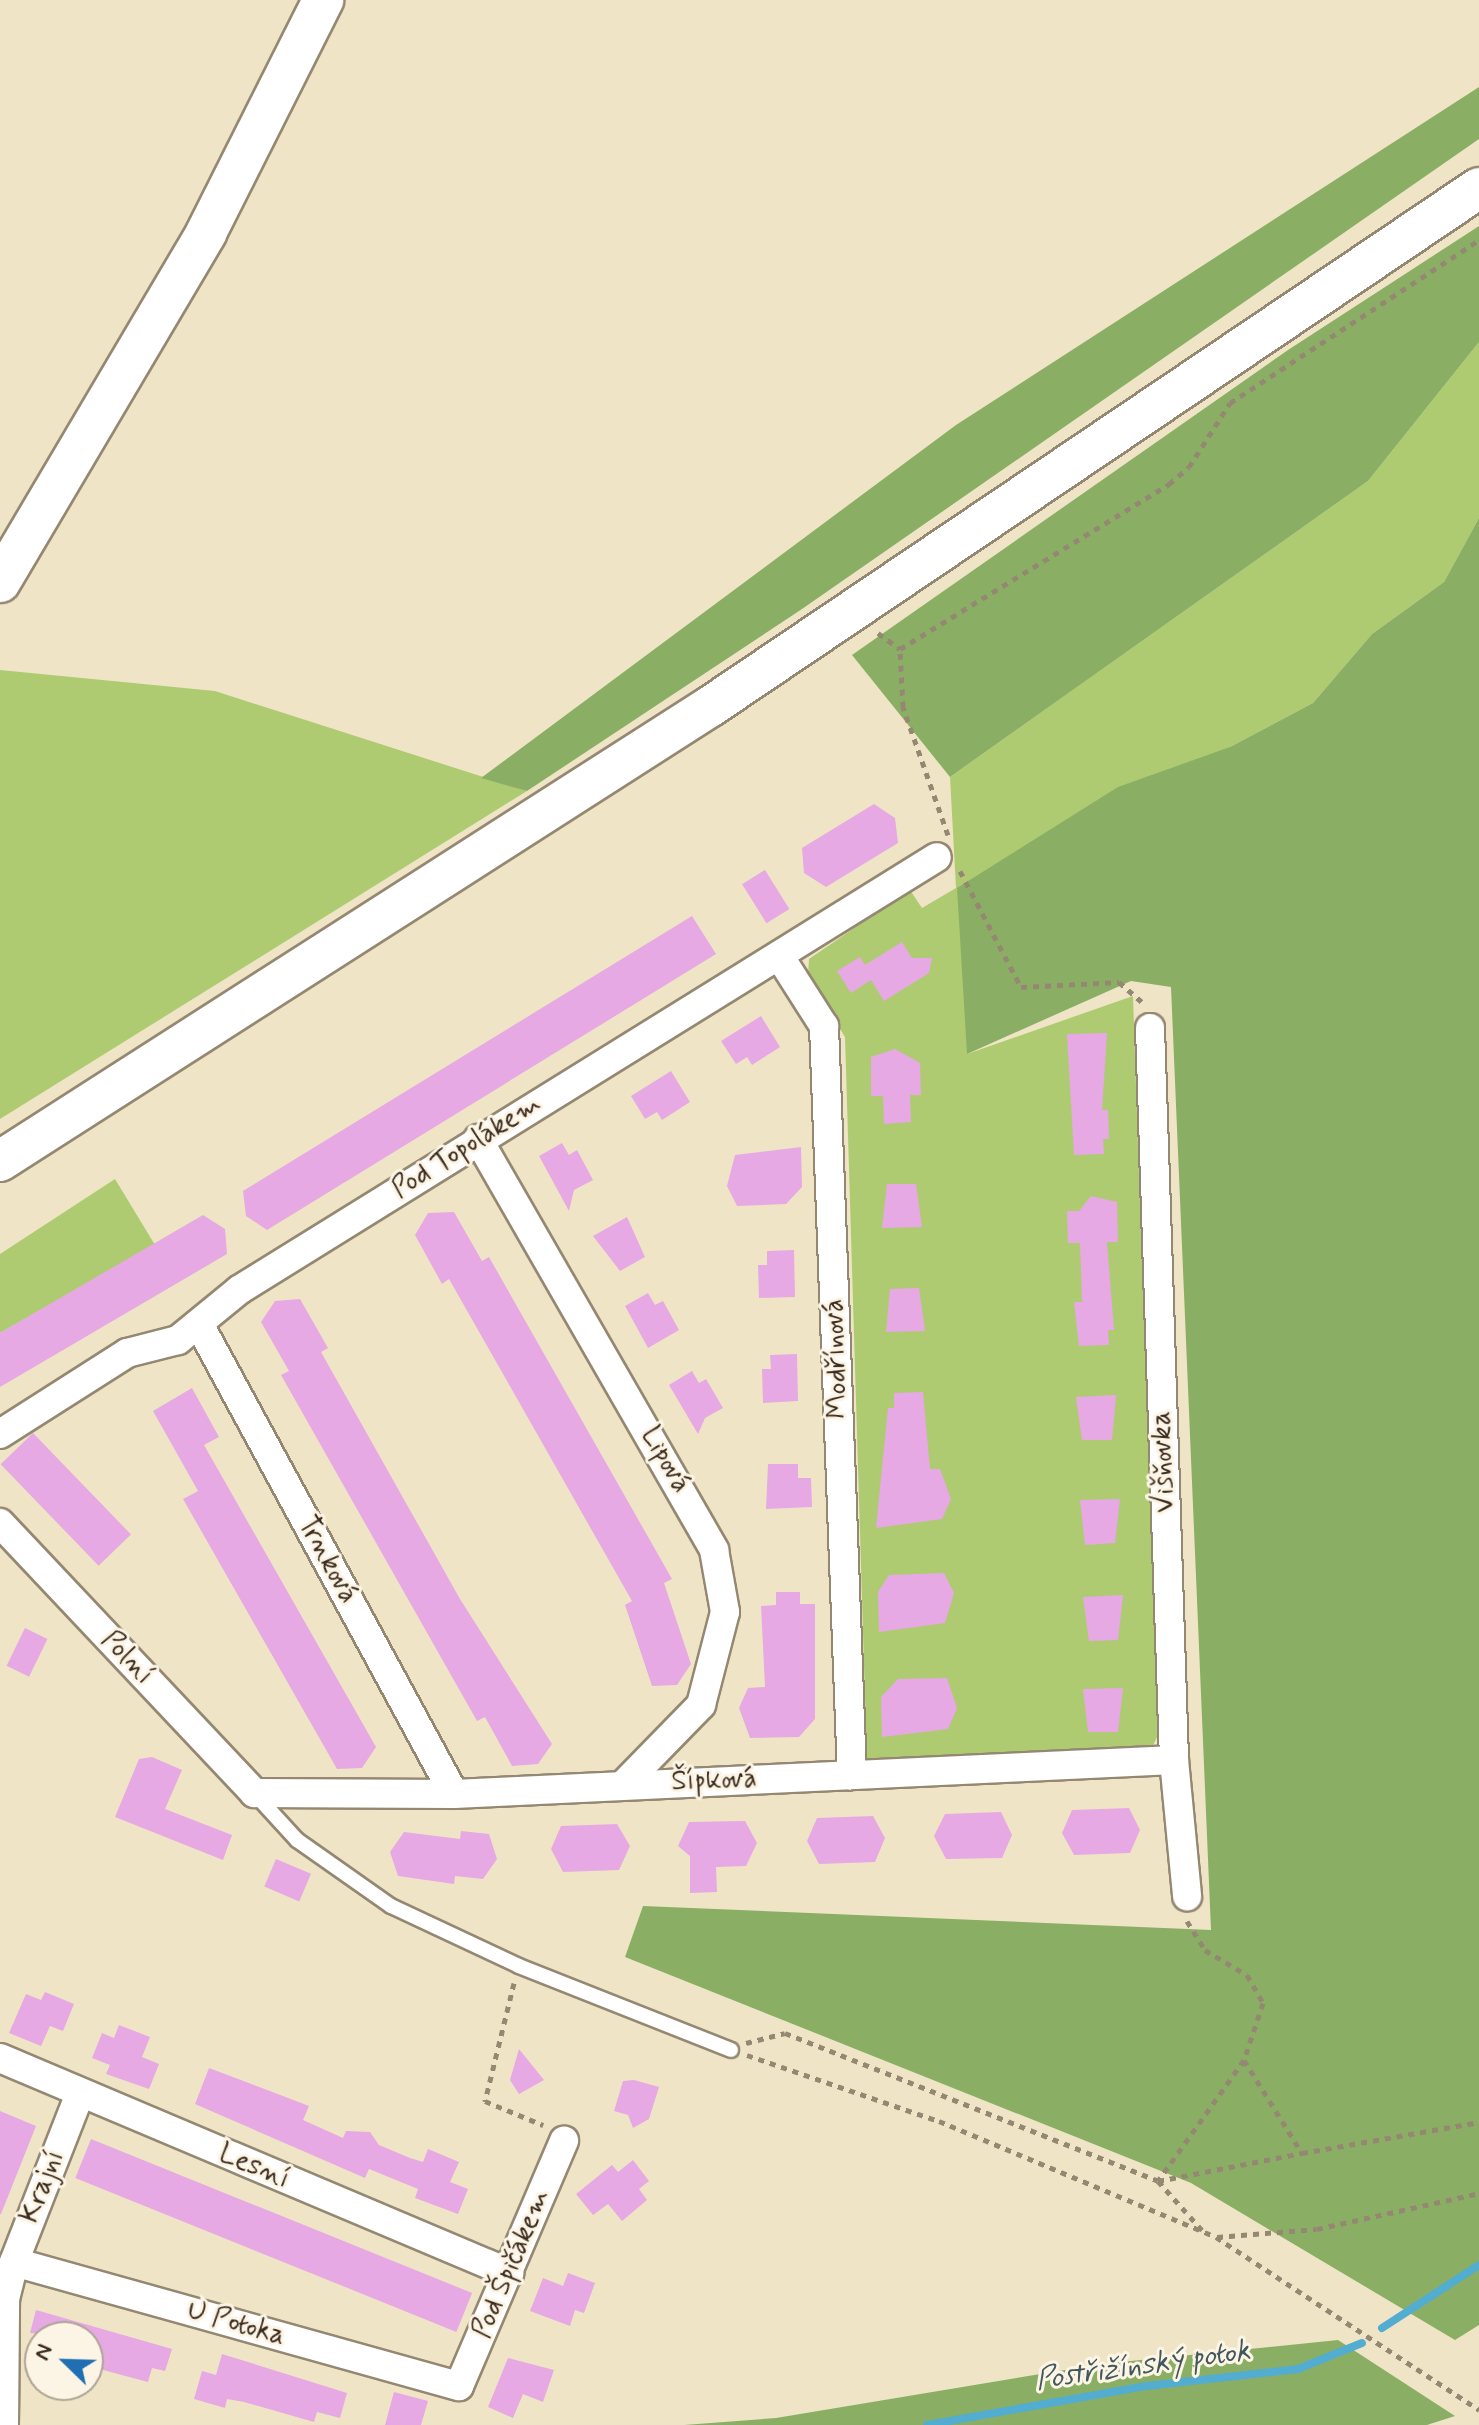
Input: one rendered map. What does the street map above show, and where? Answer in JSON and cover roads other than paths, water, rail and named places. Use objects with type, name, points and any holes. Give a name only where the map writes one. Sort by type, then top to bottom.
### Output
[{"type":"main road","points":[[0,582],[199,246],[323,0]]},
{"type":"main road","points":[[0,1161],[128,1084],[711,706],[1479,188]]},
{"type":"street","name":"Pod Topolákem","points":[[0,1434],[127,1353],[178,1340],[200,1326],[239,1290],[478,1139],[948,855]]},
{"type":"street","name":"Modřínová","points":[[780,957],[824,1026],[852,1775]]},
{"type":"street","name":"Višňovka","points":[[1150,1028],[1174,1760],[1187,1896]]},
{"type":"street","name":"Lipová","points":[[478,1139],[714,1550],[725,1612],[701,1705],[624,1784]]},
{"type":"street","name":"Trnková","points":[[200,1326],[454,1794]]},
{"type":"street","name":"Polní","points":[[0,1523],[254,1793]]},
{"type":"street","name":"Šípková","points":[[254,1793],[454,1794],[1174,1760]]},
{"type":"street","name":"Lesní","points":[[0,2058],[509,2273]]},
{"type":"street","name":"Krajní","points":[[4,2425],[5,2299],[14,2262],[80,2094]]},
{"type":"street","name":"Pod Špičákem","points":[[459,2386],[564,2141]]},
{"type":"street","name":"U Potoka","points":[[14,2262],[459,2386]]},
{"type":"lane","points":[[254,1793],[297,1840],[371,1894],[519,1966],[731,2050]]},
{"type":"waterway","name":"Postřižínský potok","points":[[1382,2328],[1479,2265]]},
{"type":"waterway","name":"Postřižínský potok","points":[[927,2425],[1147,2386],[1298,2369],[1362,2343]]}]
